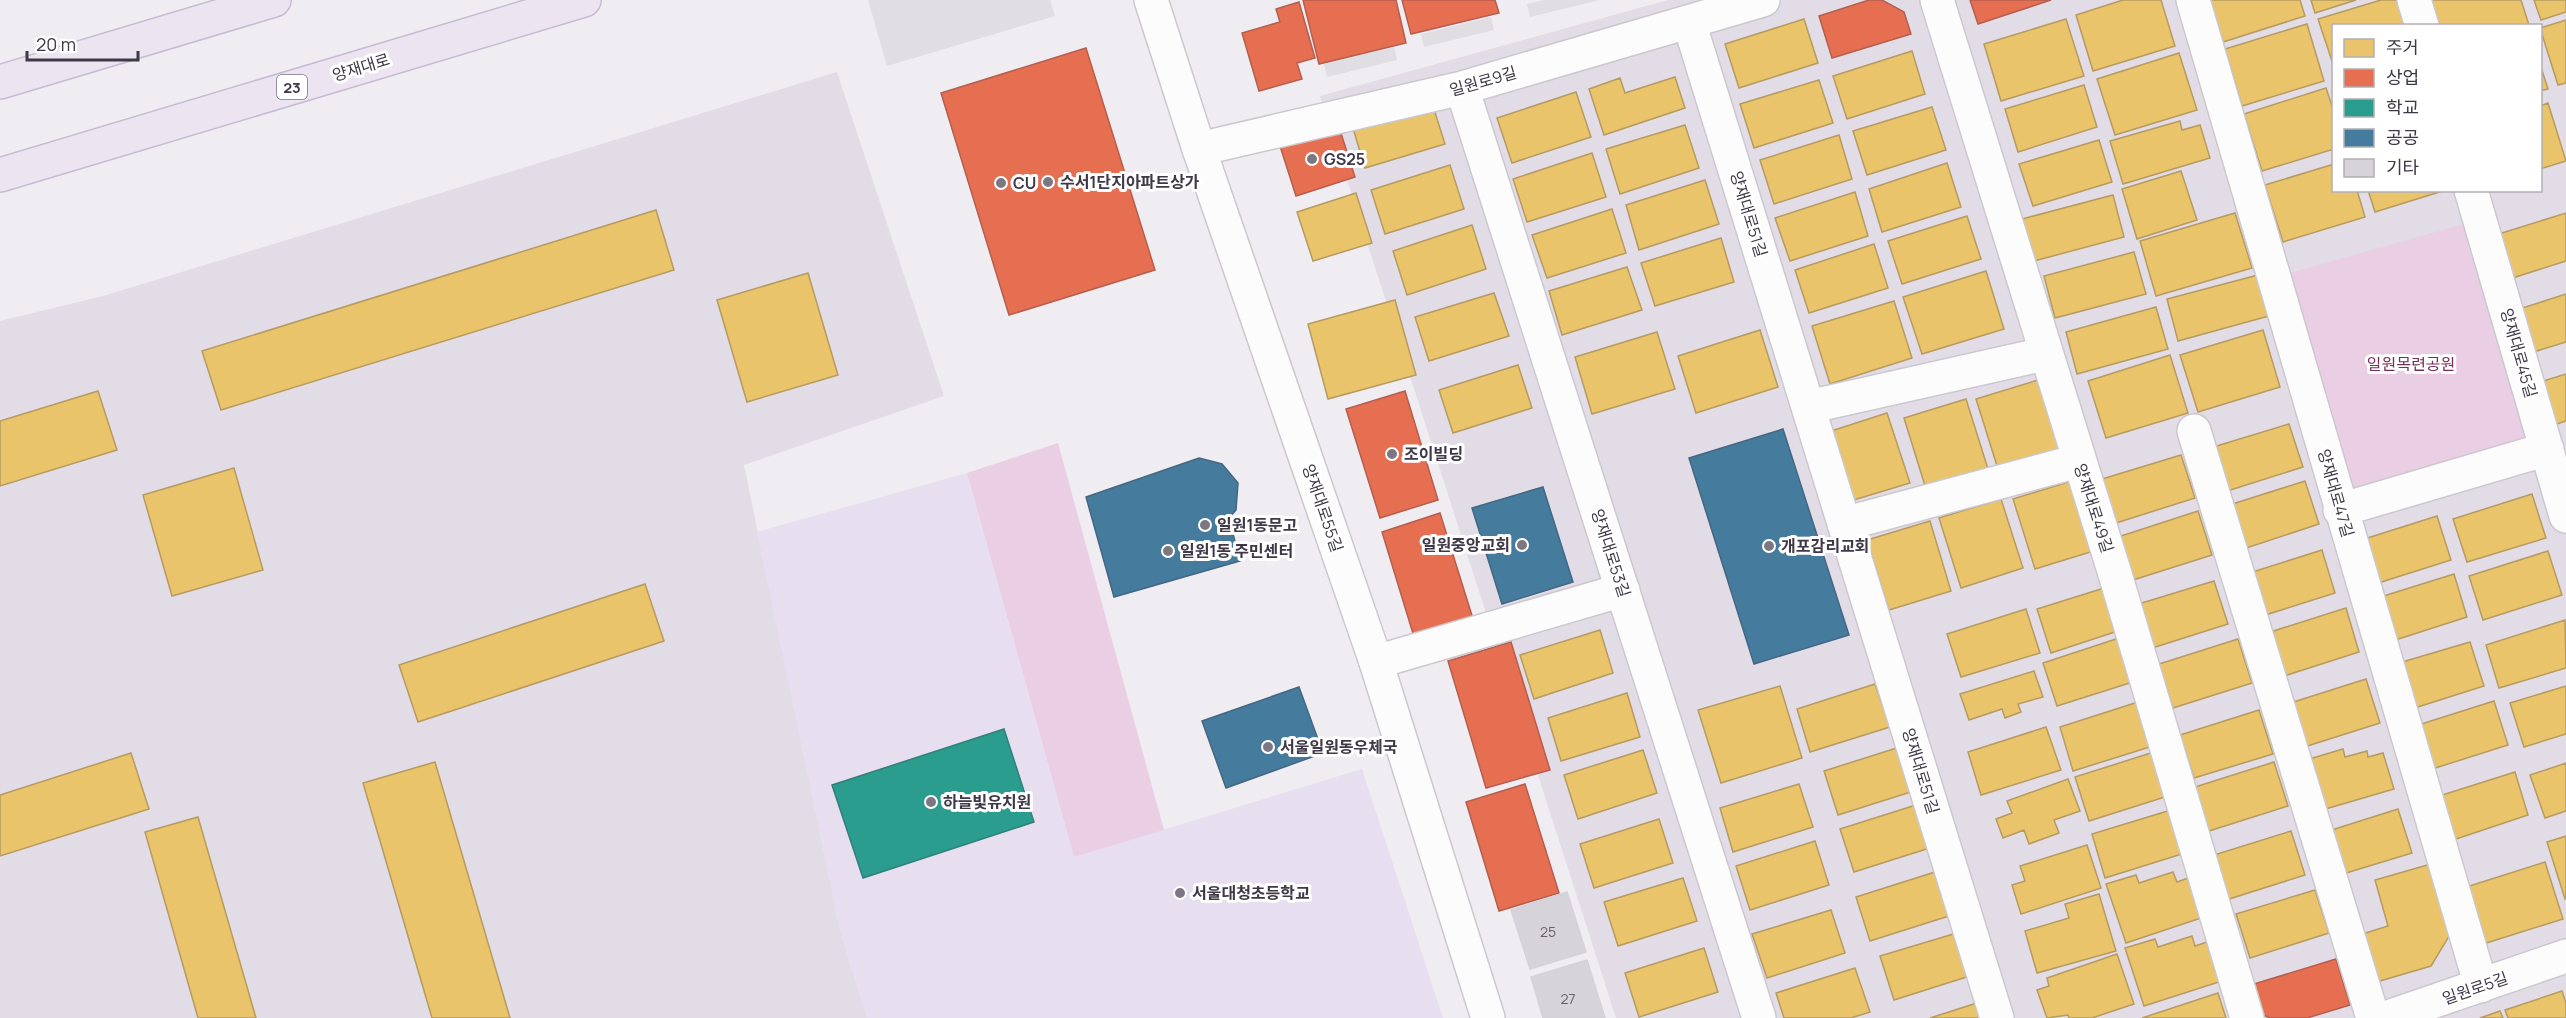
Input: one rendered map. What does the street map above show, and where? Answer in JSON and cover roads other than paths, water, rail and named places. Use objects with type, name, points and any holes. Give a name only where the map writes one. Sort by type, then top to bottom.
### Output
[{"type":"main road","points":[[0,82],[274,0]]},
{"type":"main road","name":"양재대로","points":[[0,175],[584,0]]},
{"type":"street","name":"양재대로55길","points":[[1151,0],[1199,149],[1376,662],[1488,1018]]},
{"type":"street","name":"일원로9길","points":[[1199,149],[1462,88],[1763,0]]},
{"type":"street","name":"양재대로49길","points":[[1937,0],[2044,354],[2115,574],[2247,1018]]},
{"type":"street","name":"양재대로47길","points":[[2193,0],[2340,510],[2481,986]]},
{"type":"street","points":[[2414,0],[2421,24]]},
{"type":"street","name":"양재대로51길","points":[[1689,21],[1997,1018]]},
{"type":"street","name":"양재대로53길","points":[[1462,88],[1760,1018]]},
{"type":"street","name":"양재대로45길","points":[[2471,192],[2566,516]]},
{"type":"street","points":[[1808,407],[2044,354]]},
{"type":"street","points":[[2194,431],[2373,1018]]},
{"type":"street","points":[[2340,510],[2547,449]]},
{"type":"street","points":[[1844,524],[2078,461]]},
{"type":"street","points":[[1376,662],[1623,590]]},
{"type":"street","name":"일원로5길","points":[[2385,1018],[2566,956]]},
{"type":"place","name":"GS25","points":[[1312,159]]},
{"type":"place","name":"수서1단지아파트상가","points":[[1048,182]]},
{"type":"place","name":"CU","points":[[1001,183]]},
{"type":"place","name":"조이빌딩","points":[[1392,454]]},
{"type":"place","name":"일원1동문고","points":[[1205,525]]},
{"type":"place","name":"일원중앙교회","points":[[1522,545]]},
{"type":"place","name":"개포감리교회","points":[[1769,546]]},
{"type":"place","name":"일원1동 주민센터","points":[[1168,551]]},
{"type":"place","name":"서울일원동우체국","points":[[1268,747]]},
{"type":"place","name":"하늘빛유치원","points":[[931,802]]},
{"type":"place","name":"서울대청초등학교","points":[[1180,893]]},
{"type":"park label","name":"일원목련공원","points":[[2411,364]]}]
